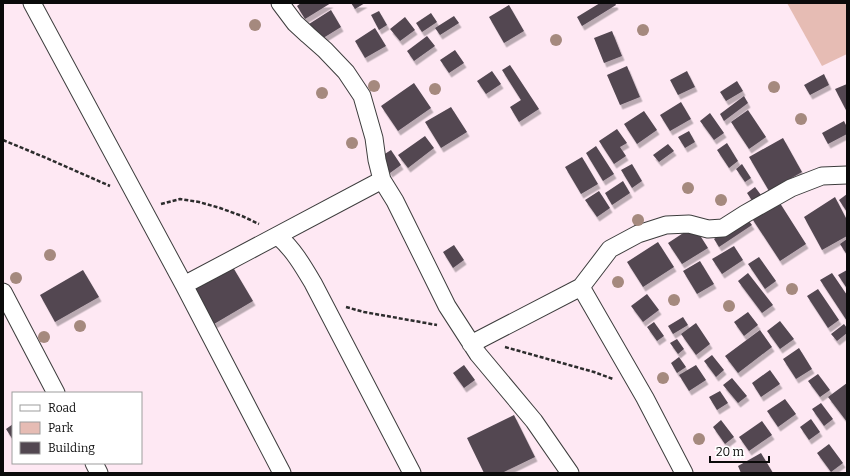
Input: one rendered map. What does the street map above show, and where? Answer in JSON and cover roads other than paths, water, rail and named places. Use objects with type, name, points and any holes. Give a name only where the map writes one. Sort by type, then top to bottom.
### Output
[{"type":"street","points":[[32,3],[184,285],[282,473]]},
{"type":"street","points":[[280,3],[295,23],[325,50],[346,72],[362,96],[374,138],[382,180],[395,201],[447,306],[478,354],[534,421],[570,473]]},
{"type":"street","points":[[471,344],[581,287],[610,249],[638,234],[666,225],[690,224],[708,229],[723,228],[791,188],[822,176],[847,175]]},
{"type":"street","points":[[184,285],[382,180]]},
{"type":"street","points":[[278,236],[287,243],[301,262],[313,283],[412,473]]},
{"type":"street","points":[[581,287],[645,398],[684,473]]},
{"type":"street","points":[[3,292],[55,392]]},
{"type":"street","points":[[94,464],[99,473]]}]
